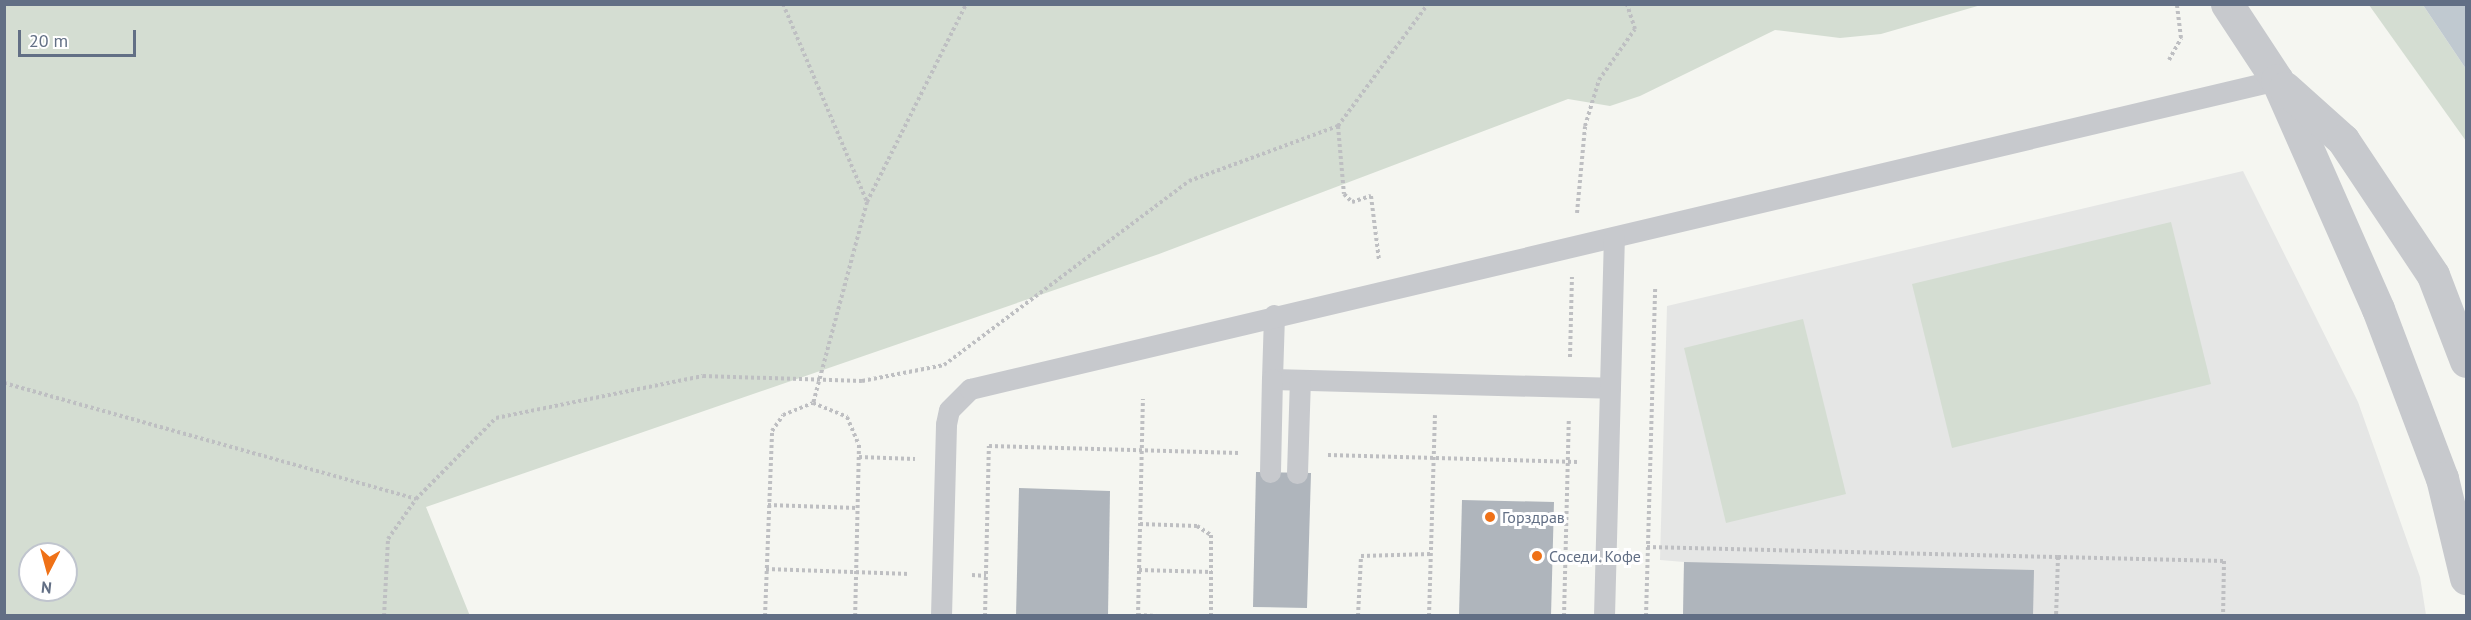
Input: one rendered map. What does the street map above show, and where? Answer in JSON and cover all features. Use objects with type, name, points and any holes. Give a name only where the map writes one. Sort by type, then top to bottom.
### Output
[{"type":"street","points":[[2228,4],[2277,80],[2378,309],[2442,478],[2466,578]]},
{"type":"street","points":[[2277,80],[2343,140],[2433,275],[2466,361]]},
{"type":"lane","points":[[941,615],[946,424],[949,410],[970,389],[1274,315],[2277,80]]},
{"type":"lane","points":[[1604,615],[1614,237]]},
{"type":"lane","points":[[1270,472],[1274,315]]},
{"type":"lane","points":[[1272,379],[1610,388]]},
{"type":"lane","points":[[1297,473],[1300,380]]},
{"type":"path","points":[[783,4],[867,202]]},
{"type":"path","points":[[813,403],[867,202],[966,4]]},
{"type":"path","points":[[384,615],[388,539],[416,499],[496,418],[703,376],[862,381],[944,365],[1189,181],[1338,126],[1428,4]]},
{"type":"path","points":[[1564,615],[1573,246],[1585,126],[1599,80],[1635,29],[1627,4]]},
{"type":"path","points":[[2169,60],[2181,38],[2177,4]]},
{"type":"path","points":[[1338,126],[1344,194],[1352,202],[1371,196],[1382,290]]},
{"type":"path","points":[[1646,615],[1655,288]]},
{"type":"path","points":[[4,383],[416,499]]},
{"type":"path","points":[[1430,615],[1435,384]]},
{"type":"path","points":[[1143,399],[1138,615],[1157,615]]},
{"type":"path","points":[[765,615],[772,431],[783,415],[813,403],[838,411],[855,430],[857,508],[855,615]]},
{"type":"path","points":[[985,615],[990,446]]},
{"type":"path","points":[[768,505],[857,508]]},
{"type":"path","points":[[1140,524],[1206,529],[1212,541],[1211,615]]},
{"type":"path","points":[[1647,547],[2224,561],[2223,615]]},
{"type":"path","points":[[1358,615],[1361,556],[1431,554]]},
{"type":"path","points":[[2056,615],[2058,557]]},
{"type":"path","points":[[766,569],[986,576]]},
{"type":"path","points":[[1139,570],[1212,572]]},
{"type":"shaded area","points":[[5,4],[1981,5],[1881,34],[1840,38],[1775,30],[1640,96],[1610,106],[1568,99],[1159,254],[426,507],[470,616],[5,615]]},
{"type":"shaded area","points":[[2369,5],[2423,5],[2466,69],[2466,141]]},
{"type":"shaded area","points":[[2423,5],[2466,5],[2466,69]]},
{"type":"shaded area","points":[[2243,171],[2358,402],[2420,577],[2426,615],[1683,615],[1684,562],[1660,560],[1667,306]]},
{"type":"shaded area","points":[[2171,222],[2211,384],[1952,448],[1912,284]]},
{"type":"shaded area","points":[[1803,319],[1846,494],[1726,523],[1684,348]]},
{"type":"building","points":[[1256,472],[1311,473],[1307,608],[1253,607]]},
{"type":"building","points":[[1019,488],[1110,491],[1108,616],[1016,616]]},
{"type":"building","points":[[1462,500],[1554,502],[1551,616],[1459,616]]},
{"type":"building","points":[[1684,562],[2034,570],[2033,616],[1683,616]]},
{"type":"place","name":"Горздрав","points":[[1490,517]]},
{"type":"place","name":"Соседи. Кофе","points":[[1537,556]]}]
